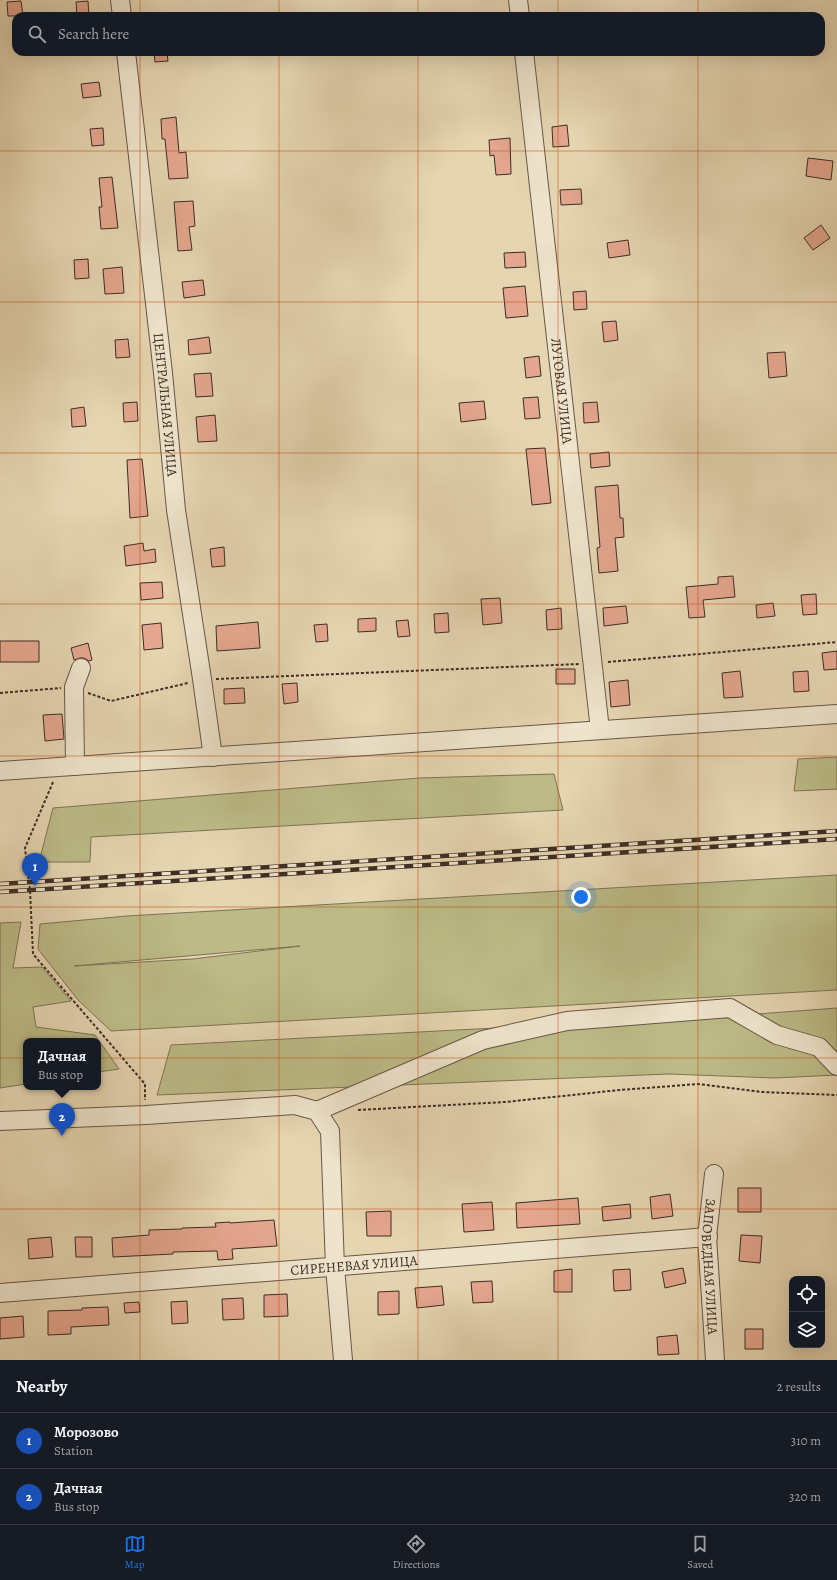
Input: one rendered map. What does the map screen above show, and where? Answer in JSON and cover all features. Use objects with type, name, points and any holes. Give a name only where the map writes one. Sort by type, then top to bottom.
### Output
[{"type":"street","points":[[120,0],[122,12]]},
{"type":"street","points":[[518,0],[520,12]]},
{"type":"street","name":"ЦЕНТРАЛЬНАЯ УЛИЦА","points":[[126,56],[163,373],[176,510],[202,679],[212,757]]},
{"type":"street","name":"ЛУГОВАЯ УЛИЦА","points":[[524,56],[600,730]]},
{"type":"street","points":[[68,766],[74,688],[80,668]]},
{"type":"street","points":[[0,771],[837,714]]},
{"type":"street","points":[[0,1121],[146,1115],[295,1105],[317,1111],[483,1040],[575,1020],[730,1008],[777,1035],[819,1047],[837,1066]]},
{"type":"street","points":[[317,1111],[330,1131],[335,1267],[343,1360]]},
{"type":"street","name":"ЗАПОВЕДНАЯ УЛИЦА","points":[[714,1174],[707,1237],[715,1360]]},
{"type":"street","name":"СИРЕНЕВАЯ УЛИЦА","points":[[0,1293],[707,1237]]},
{"type":"path","points":[[0,693],[74,688],[111,701],[202,679],[592,663],[837,642]]},
{"type":"path","points":[[68,766],[25,848],[30,890],[33,954],[145,1084],[146,1115]]},
{"type":"path","points":[[354,1110],[505,1102],[620,1090],[698,1084],[762,1092],[837,1095]]},
{"type":"shaded area","points":[[837,757],[837,789],[794,791],[798,759]]},
{"type":"shaded area","points":[[554,774],[563,810],[91,837],[90,862],[39,862],[53,808],[419,778]]},
{"type":"shaded area","points":[[837,875],[837,990],[111,1031],[78,1000],[38,949],[40,924],[127,916]],"holes":[[[300,946],[193,959],[74,966]]]},
{"type":"shaded area","points":[[21,922],[13,968],[42,967],[71,1001],[33,1007],[36,1027],[95,1035],[97,1038],[23,1038],[23,1084],[0,1088],[0,923]]},
{"type":"shaded area","points":[[837,1008],[837,1075],[775,1078],[669,1074],[157,1095],[171,1045],[744,1015]]},
{"type":"shaded area","points":[[101,1044],[119,1069],[101,1072]]},
{"type":"building","points":[[21,1],[22,12],[12,12],[12,16],[8,16],[7,2]]},
{"type":"building","points":[[88,1],[89,12],[77,12],[76,2]]},
{"type":"building","points":[[154,56],[167,56],[168,61],[155,62]]},
{"type":"building","points":[[99,82],[101,96],[83,98],[81,84]]},
{"type":"building","points":[[176,117],[179,153],[186,152],[188,178],[169,179],[165,139],[162,139],[161,119]]},
{"type":"building","points":[[567,125],[569,146],[553,147],[552,127]]},
{"type":"building","points":[[103,128],[104,145],[92,146],[90,129]]},
{"type":"building","points":[[510,138],[511,174],[496,175],[494,155],[490,156],[489,140]]},
{"type":"building","points":[[808,158],[833,161],[831,180],[806,176]]},
{"type":"building","points":[[112,177],[118,228],[101,229],[99,207],[102,207],[99,178]]},
{"type":"building","points":[[581,189],[582,204],[561,205],[560,190]]},
{"type":"building","points":[[193,201],[195,226],[189,227],[192,250],[178,251],[174,202]]},
{"type":"building","points":[[821,225],[830,238],[813,250],[804,238]]},
{"type":"building","points":[[628,240],[630,255],[609,258],[607,243]]},
{"type":"building","points":[[525,252],[526,267],[505,268],[504,253]]},
{"type":"building","points":[[88,259],[89,278],[75,279],[74,260]]},
{"type":"building","points":[[122,267],[124,293],[105,294],[103,269]]},
{"type":"building","points":[[203,280],[205,295],[184,298],[182,282]]},
{"type":"building","points":[[525,286],[528,316],[506,318],[503,288]]},
{"type":"building","points":[[586,291],[587,309],[574,310],[573,292]]},
{"type":"building","points":[[616,321],[618,340],[604,342],[602,322]]},
{"type":"building","points":[[209,337],[211,353],[189,355],[188,340]]},
{"type":"building","points":[[128,339],[130,357],[116,358],[115,340]]},
{"type":"building","points":[[785,352],[787,376],[769,378],[767,353]]},
{"type":"building","points":[[539,356],[541,376],[526,378],[524,358]]},
{"type":"building","points":[[211,373],[213,396],[196,397],[194,374]]},
{"type":"building","points":[[538,397],[540,418],[525,419],[523,398]]},
{"type":"building","points":[[484,401],[486,419],[461,422],[459,403]]},
{"type":"building","points":[[137,402],[138,421],[124,422],[123,403]]},
{"type":"building","points":[[597,402],[599,422],[584,423],[583,403]]},
{"type":"building","points":[[84,407],[86,426],[72,427],[71,409]]},
{"type":"building","points":[[215,415],[217,441],[198,442],[196,417]]},
{"type":"building","points":[[545,448],[551,503],[532,505],[526,449]]},
{"type":"building","points":[[609,452],[610,466],[591,468],[590,454]]},
{"type":"building","points":[[142,459],[148,516],[130,518],[127,460]]},
{"type":"building","points":[[618,485],[620,518],[623,518],[624,537],[615,538],[618,571],[599,573],[597,548],[600,547],[595,487]]},
{"type":"building","points":[[143,543],[144,551],[155,549],[156,562],[126,566],[124,546]]},
{"type":"building","points":[[224,547],[225,566],[212,567],[210,549]]},
{"type":"building","points":[[733,576],[735,597],[703,600],[705,617],[689,618],[686,587],[718,584],[718,577]]},
{"type":"building","points":[[162,582],[163,598],[141,600],[140,583]]},
{"type":"building","points":[[816,594],[817,614],[803,615],[801,595]]},
{"type":"building","points":[[500,598],[502,623],[483,625],[481,599]]},
{"type":"building","points":[[773,603],[775,616],[757,618],[756,605]]},
{"type":"building","points":[[626,606],[628,623],[604,626],[603,608]]},
{"type":"building","points":[[561,608],[562,629],[547,630],[546,610]]},
{"type":"building","points":[[448,613],[449,632],[435,633],[434,614]]},
{"type":"building","points":[[376,618],[376,631],[358,632],[358,619]]},
{"type":"building","points":[[408,620],[410,636],[398,637],[396,621]]},
{"type":"building","points":[[258,622],[260,648],[217,651],[216,626]]},
{"type":"building","points":[[161,623],[163,648],[144,650],[142,625]]},
{"type":"building","points":[[327,624],[328,641],[316,642],[314,625]]},
{"type":"building","points":[[0,641],[39,641],[39,662],[0,662]]},
{"type":"building","points":[[88,643],[92,660],[89,661],[84,658],[80,658],[74,660],[71,648]]},
{"type":"building","points":[[837,651],[837,669],[824,670],[822,653]]},
{"type":"building","points":[[556,669],[575,669],[575,684],[556,684]]},
{"type":"building","points":[[740,671],[743,697],[724,698],[722,673]]},
{"type":"building","points":[[808,671],[809,691],[794,692],[793,672]]},
{"type":"building","points":[[628,680],[630,705],[611,707],[609,682]]},
{"type":"building","points":[[297,683],[298,702],[284,704],[282,684]]},
{"type":"building","points":[[244,688],[245,703],[224,704],[224,689]]},
{"type":"building","points":[[62,714],[64,739],[45,741],[43,715]]},
{"type":"building","points":[[738,1188],[761,1188],[761,1212],[738,1212]]},
{"type":"building","points":[[670,1194],[673,1216],[652,1219],[650,1197]]},
{"type":"building","points":[[578,1198],[580,1224],[517,1228],[516,1203]]},
{"type":"building","points":[[492,1202],[494,1230],[464,1232],[462,1204]]},
{"type":"building","points":[[630,1204],[631,1218],[603,1221],[602,1207]]},
{"type":"building","points":[[391,1211],[391,1236],[367,1236],[366,1212]]},
{"type":"building","points":[[274,1220],[277,1246],[232,1249],[233,1259],[218,1260],[217,1251],[173,1252],[173,1254],[113,1257],[112,1238],[149,1235],[149,1230],[216,1227],[215,1223]]},
{"type":"building","points":[[741,1235],[762,1236],[760,1263],[739,1261]]},
{"type":"building","points":[[51,1237],[53,1257],[29,1259],[28,1239]]},
{"type":"building","points":[[75,1237],[92,1237],[92,1257],[76,1257]]},
{"type":"building","points":[[683,1268],[686,1283],[665,1288],[662,1272]]},
{"type":"building","points":[[572,1269],[572,1292],[554,1292],[554,1271]]},
{"type":"building","points":[[630,1269],[631,1290],[614,1291],[613,1270]]},
{"type":"building","points":[[492,1281],[493,1302],[473,1303],[471,1282]]},
{"type":"building","points":[[442,1286],[444,1305],[417,1308],[415,1288]]},
{"type":"building","points":[[399,1291],[399,1314],[378,1315],[378,1292]]},
{"type":"building","points":[[287,1294],[288,1316],[264,1317],[264,1295]]},
{"type":"building","points":[[243,1298],[244,1319],[223,1320],[222,1299]]},
{"type":"building","points":[[187,1301],[188,1323],[172,1324],[171,1302]]},
{"type":"building","points":[[139,1302],[140,1312],[125,1313],[124,1303]]},
{"type":"building","points":[[108,1307],[109,1325],[71,1327],[71,1334],[48,1335],[48,1311],[82,1310],[82,1308]]},
{"type":"building","points":[[23,1316],[24,1337],[0,1339],[0,1318]]},
{"type":"building","points":[[745,1329],[763,1329],[763,1349],[745,1349]]},
{"type":"building","points":[[677,1335],[679,1354],[658,1355],[657,1337]]},
{"type":"railway","points":[[0,884],[837,831]]},
{"type":"railway","points":[[0,892],[837,839]]},
{"type":"place","name":"Морозово","points":[[35,886]]},
{"type":"place","name":"Дачная","points":[[62,1136]]}]
